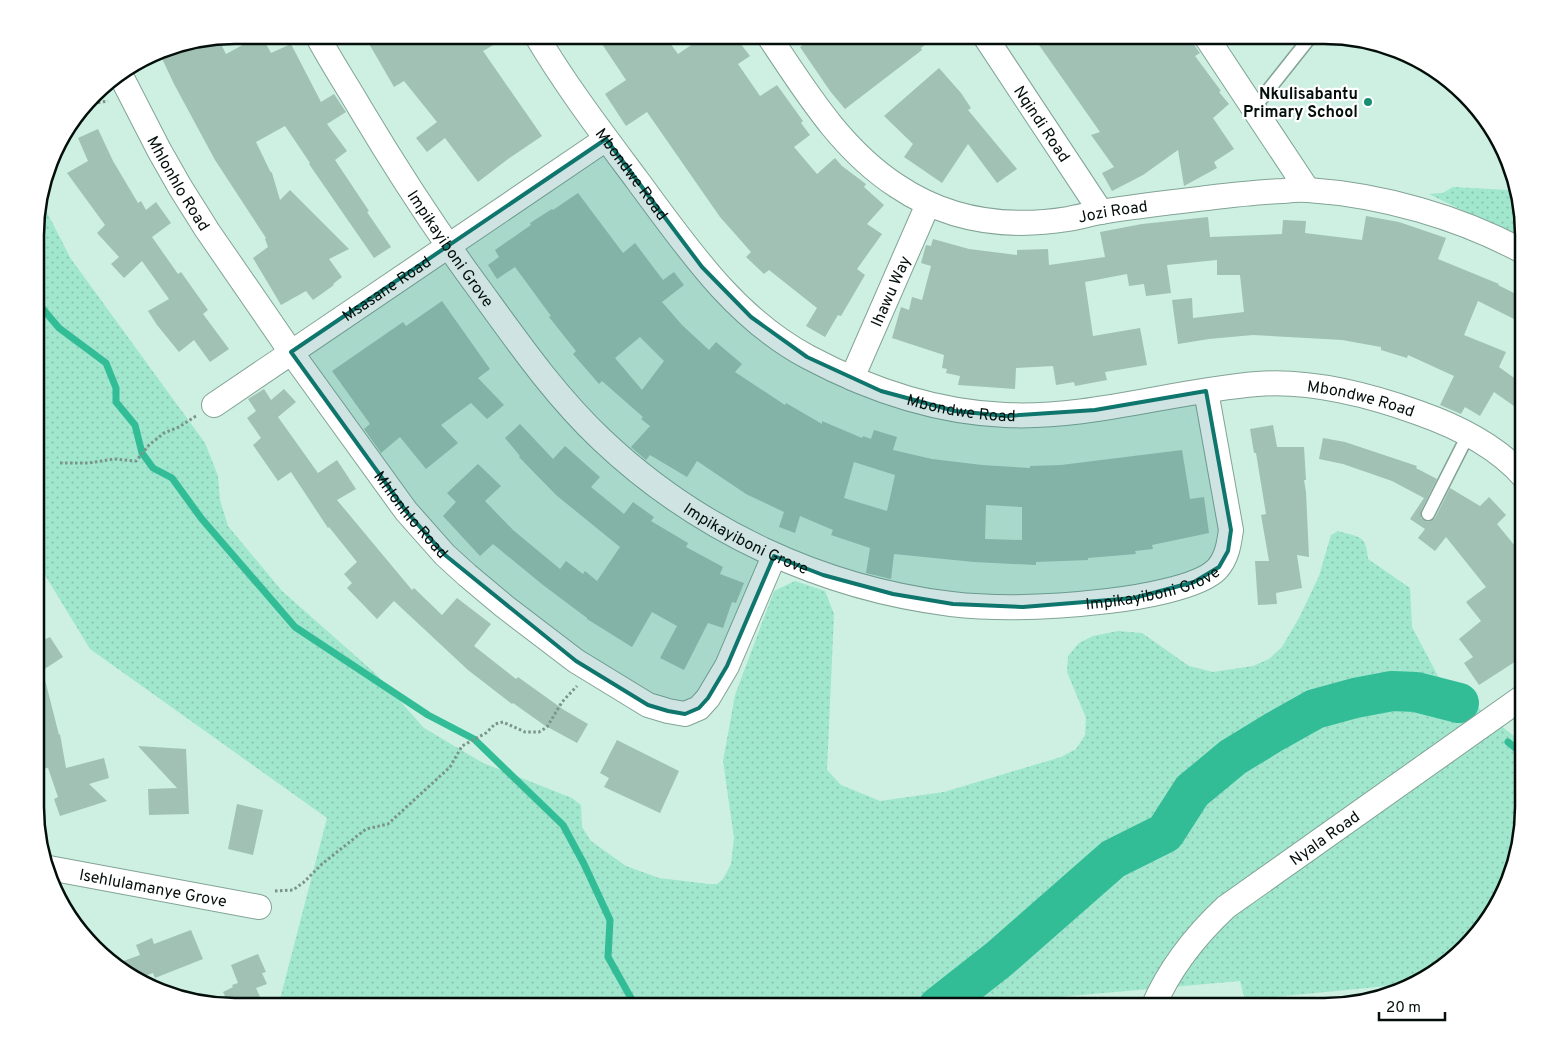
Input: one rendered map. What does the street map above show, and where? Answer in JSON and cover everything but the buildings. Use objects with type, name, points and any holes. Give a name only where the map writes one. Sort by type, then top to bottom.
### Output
[{"type":"street","name":"Impikayiboni Grove","points":[[322,44],[390,158],[448,245],[517,342],[576,413],[603,441],[699,516],[774,556],[823,575],[893,594],[953,604],[1024,607],[1076,605],[1134,598],[1208,577],[1219,567],[1228,551],[1231,530],[1206,391]]},
{"type":"street","name":"Mbondwe Road","points":[[542,44],[606,138],[702,267],[751,317],[776,337],[807,357],[881,391],[919,403],[955,411],[1006,416],[1049,415],[1095,410],[1259,384],[1295,385],[1344,391],[1394,404],[1439,420],[1484,443],[1515,463]]},
{"type":"street","name":"Jozi Road","points":[[774,44],[798,81],[844,141],[898,188],[928,204],[961,216],[1008,223],[1031,223],[1248,192],[1307,189],[1399,204],[1441,216],[1515,247]]},
{"type":"street","name":"Nqindi Road","points":[[990,44],[1101,212]]},
{"type":"street","points":[[1211,44],[1307,189]]},
{"type":"street","name":"Mhlonhlo Road","points":[[123,80],[180,187],[212,238],[291,352],[406,511],[446,555],[504,606],[576,661],[648,705],[685,714],[699,708],[708,698],[727,666],[774,556]]},
{"type":"street","name":"Msasane Road","points":[[214,405],[606,138]]},
{"type":"street","name":"Ihawu Way","points":[[852,378],[928,204]]},
{"type":"street","name":"Nyala Road","points":[[1156,998],[1176,962],[1202,930],[1226,907],[1515,702]]},
{"type":"street","name":"Isehlulamanye Grove","points":[[54,869],[259,907]]},
{"type":"lane","points":[[1254,108],[1305,44]]},
{"type":"lane","points":[[1428,514],[1468,435]]},
{"type":"path","points":[[60,463],[89,463],[114,459],[136,461],[149,444],[164,433],[214,405]]},
{"type":"path","points":[[259,907],[274,891],[293,890],[304,882],[322,864],[366,829],[388,824],[450,767],[462,746],[486,733],[495,724],[503,722],[525,732],[539,732],[547,727],[562,702],[591,671]]},
{"type":"highlighted area","points":[[606,139],[702,267],[751,317],[807,357],[881,391],[955,411],[1006,416],[1095,410],[1206,391],[1231,530],[1228,551],[1219,567],[1194,582],[1134,598],[1023,607],[953,604],[893,594],[823,575],[774,556],[727,666],[708,698],[699,708],[685,714],[668,711],[648,705],[576,661],[445,555],[406,511],[291,352]]},
{"type":"green space","points":[[1453,187],[1509,190],[1510,187],[1514,210],[1515,237],[1429,194],[1443,193]]},
{"type":"green space","points":[[45,209],[71,259],[205,443],[218,476],[220,500],[228,526],[282,591],[376,674],[424,728],[483,763],[572,798],[581,805],[582,827],[591,841],[626,866],[659,878],[709,884],[717,884],[723,879],[731,864],[734,838],[723,761],[735,695],[774,591],[795,581],[825,591],[834,614],[827,770],[841,785],[880,801],[944,792],[1061,757],[1076,749],[1085,735],[1086,718],[1067,672],[1068,656],[1079,643],[1093,636],[1118,631],[1142,633],[1189,666],[1213,672],[1253,666],[1269,659],[1282,647],[1300,616],[1319,576],[1331,535],[1338,531],[1360,538],[1366,545],[1368,559],[1410,588],[1412,627],[1438,676],[1515,737],[1514,832],[1509,857],[1501,880],[1490,903],[1476,924],[1441,959],[1420,973],[1393,985],[1265,998],[1244,998],[1240,981],[1058,998],[280,998],[327,818],[90,649],[44,573]]},
{"type":"waterway","points":[[44,310],[59,328],[106,363],[116,388],[116,402],[135,425],[142,453],[153,468],[172,478],[201,518],[295,627],[428,715],[474,739],[563,825],[584,864],[610,920],[608,957],[631,998]]},
{"type":"waterway","points":[[949,998],[999,959],[1113,859],[1165,833],[1192,791],[1233,757],[1274,732],[1315,709],[1355,698],[1392,691],[1416,692],[1459,703]]},
{"type":"waterway","points":[[1508,742],[1515,748]]},
{"type":"place","name":"Nkulisabantu Primary School","points":[[1368,102]]}]
